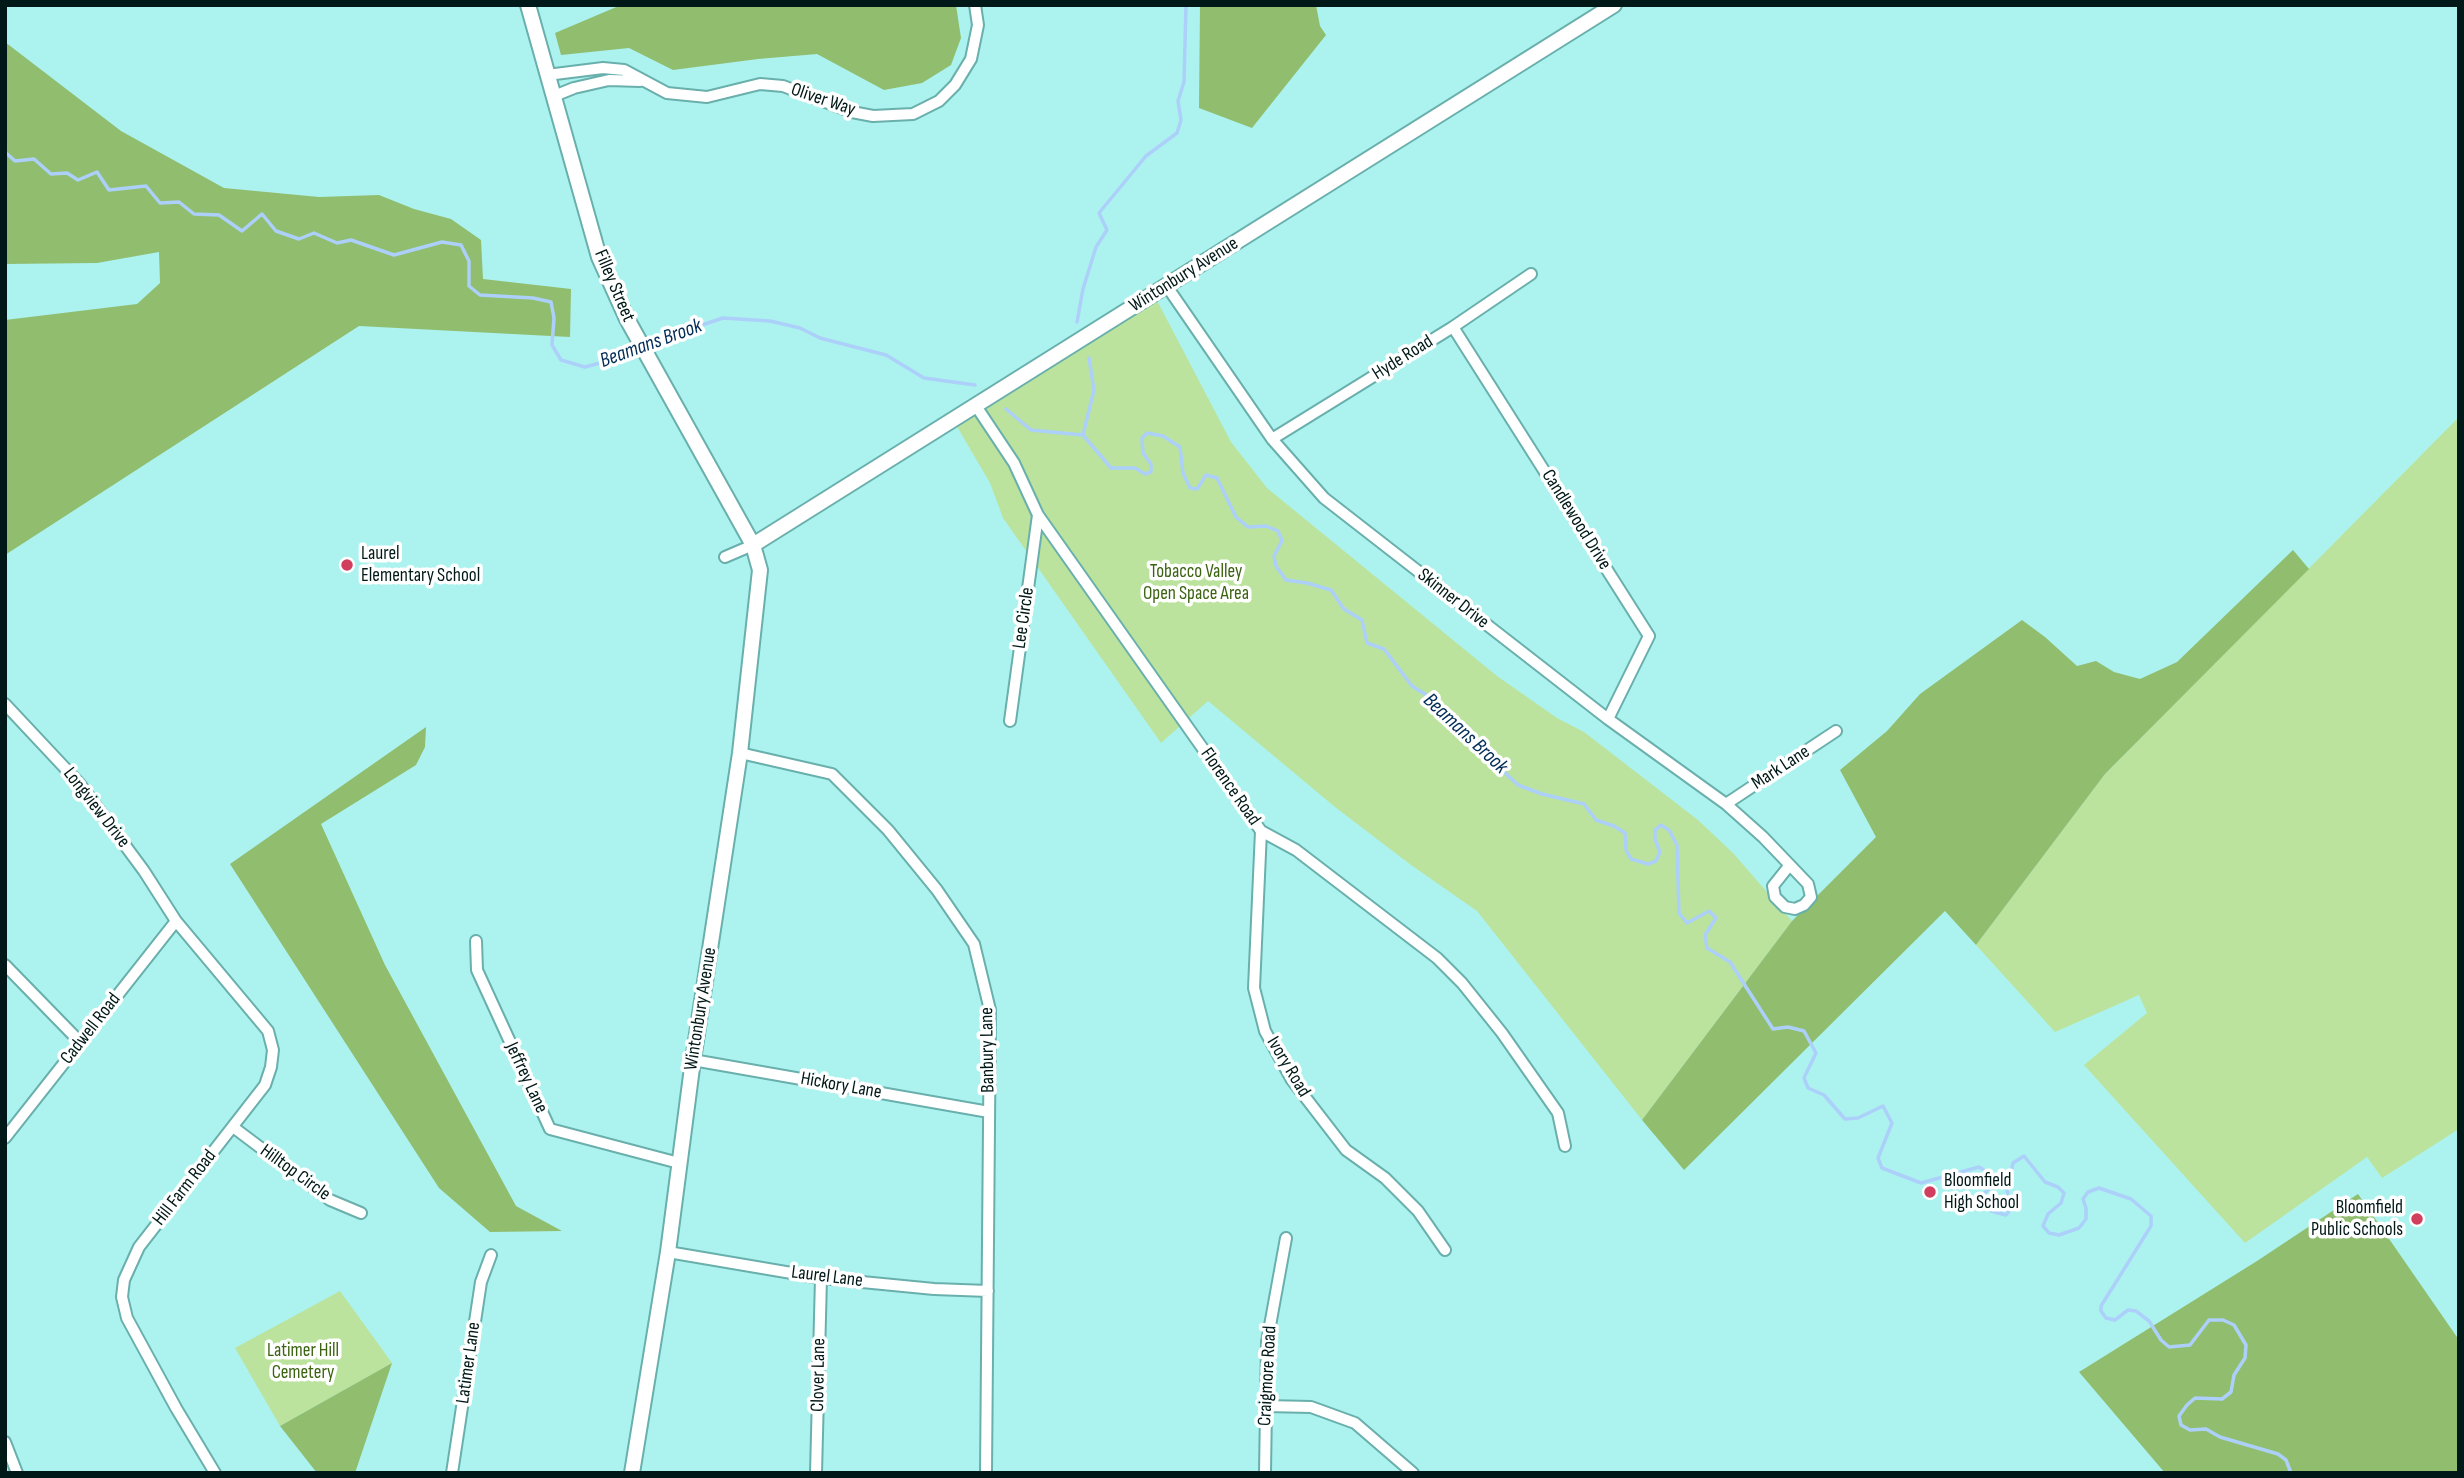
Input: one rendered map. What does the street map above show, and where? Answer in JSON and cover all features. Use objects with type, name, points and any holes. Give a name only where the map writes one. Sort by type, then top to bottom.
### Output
[{"type":"street","name":"Filley Street","points":[[528,5],[599,257],[643,348],[753,545]]},
{"type":"street","name":"Oliver Way","points":[[547,75],[603,68],[624,70],[667,93],[708,97],[760,84],[783,86],[852,112],[873,116],[914,114],[939,101],[955,85],[971,59],[978,25],[975,5]]},
{"type":"street","name":"Wintonbury Avenue","points":[[725,557],[753,545],[1614,5]]},
{"type":"street","name":"Oliver Way","points":[[554,96],[609,80],[643,81]]},
{"type":"street","name":"Hyde Road","points":[[1272,439],[1453,327],[1531,274]]},
{"type":"street","name":"Skinner Drive","points":[[1166,285],[1272,439],[1324,498],[1608,719],[1726,804],[1763,837],[1788,866]]},
{"type":"street","name":"Candlewood Drive","points":[[1453,327],[1649,636],[1608,719]]},
{"type":"street","name":"Florence Road","points":[[976,406],[1014,463],[1038,515],[1261,831],[1296,850],[1437,958],[1502,1033],[1558,1113],[1565,1146]]},
{"type":"street","name":"Lee Circle","points":[[1010,722],[1038,515]]},
{"type":"street","name":"Wintonbury Avenue","points":[[632,1473],[668,1252],[693,1060],[740,753],[760,570],[753,545]]},
{"type":"street","name":"Longview Drive","points":[[5,704],[79,783],[144,871],[176,920]]},
{"type":"street","name":"Mark Lane","points":[[1726,804],[1836,732]]},
{"type":"street","name":"Banbury Lane","points":[[740,753],[832,775],[888,830],[937,890],[974,944],[990,1010],[986,1473]]},
{"type":"street","name":"Ivory Road","points":[[1261,831],[1254,988],[1265,1031],[1292,1080],[1346,1150],[1385,1178],[1402,1195],[1418,1212],[1445,1250]]},
{"type":"street","name":"Cadwell Road","points":[[5,1138],[176,920]]},
{"type":"street","name":"Hill Farm Road","points":[[176,920],[268,1031],[273,1050],[265,1085],[139,1247],[124,1280],[122,1297],[127,1318],[215,1473]]},
{"type":"street","name":"Jeffrey Lane","points":[[476,941],[477,970],[550,1129],[679,1163]]},
{"type":"street","points":[[5,965],[80,1042]]},
{"type":"street","name":"Hickory Lane","points":[[693,1060],[989,1112]]},
{"type":"street","name":"Hilltop Circle","points":[[233,1127],[330,1200],[361,1213]]},
{"type":"street","name":"Craigmore Road","points":[[1265,1473],[1267,1342],[1286,1238]]},
{"type":"street","name":"Laurel Lane","points":[[668,1252],[821,1278],[988,1292]]},
{"type":"street","name":"Latimer Lane","points":[[452,1473],[481,1282],[491,1255]]},
{"type":"street","name":"Clover Lane","points":[[816,1473],[821,1278]]},
{"type":"street","points":[[1266,1406],[1311,1407],[1356,1423],[1413,1473]]},
{"type":"street","points":[[5,1442],[18,1473]]},
{"type":"green space","points":[[621,5],[956,5],[961,38],[951,65],[922,83],[884,90],[817,54],[673,70],[629,48],[561,55],[555,33]]},
{"type":"green space","points":[[1200,5],[1316,5],[1320,26],[1326,35],[1252,128],[1199,108]]},
{"type":"green space","points":[[5,42],[121,131],[224,188],[319,197],[379,195],[414,209],[451,219],[481,240],[483,279],[571,289],[570,337],[359,326],[5,555],[5,320],[137,304],[160,283],[159,252],[97,263],[5,264]]},
{"type":"green space","name":"Tobacco Valley Open Space Area","points":[[1152,291],[1231,442],[1267,488],[1497,676],[1557,718],[1584,732],[1698,820],[1734,854],[1792,921],[1642,1120],[1477,911],[1335,807],[1208,701],[1161,743],[1003,518],[990,483],[949,413]]},
{"type":"green space","points":[[2459,417],[2459,1129],[2382,1178],[2367,1157],[2245,1243],[2084,1065],[2147,1013],[2139,995],[2055,1032],[1976,945],[2105,774]]},
{"type":"green space","points":[[2293,550],[2309,569],[2105,774],[1976,945],[1945,911],[1684,1170],[1642,1120],[1792,921],[1876,837],[1840,770],[1887,731],[1920,694],[2022,620],[2077,666],[2096,661],[2114,672],[2140,679],[2177,662]]},
{"type":"green space","points":[[426,727],[425,747],[416,765],[321,824],[385,965],[516,1206],[562,1231],[490,1232],[439,1188],[230,864]]},
{"type":"green space","points":[[2358,1194],[2459,1340],[2459,1473],[2165,1473],[2079,1372],[2257,1261]]},
{"type":"green space","name":"Latimer Hill Cemetery","points":[[340,1291],[392,1363],[280,1426],[235,1348]]},
{"type":"green space","points":[[392,1363],[355,1473],[317,1473],[280,1426]]},
{"type":"waterway","points":[[1077,322],[1083,289],[1096,247],[1107,230],[1099,213],[1146,156],[1177,133],[1181,120],[1178,101],[1184,82],[1186,5]]},
{"type":"waterway","name":"Beamans Brook","points":[[5,152],[15,161],[34,159],[51,174],[67,173],[78,180],[97,172],[109,190],[146,186],[160,203],[179,202],[194,214],[219,215],[242,231],[262,214],[276,231],[299,239],[314,233],[337,243],[351,240],[394,255],[442,242],[461,245],[469,261],[469,286],[480,295],[533,298],[551,302],[554,318],[552,345],[561,360],[585,367],[639,350]]},
{"type":"waterway","name":"Beamans Brook","points":[[645,346],[723,318],[770,321],[800,328],[820,338],[886,355],[924,378],[975,385]]},
{"type":"waterway","points":[[1083,435],[1094,390],[1089,358]]},
{"type":"waterway","name":"Beamans Brook","points":[[1006,409],[1031,430],[1083,435],[1111,468],[1135,468],[1145,474],[1151,472],[1151,464],[1143,453],[1142,438],[1147,433],[1163,436],[1180,447],[1183,473],[1190,488],[1197,489],[1206,475],[1217,478],[1236,517],[1248,527],[1266,526],[1278,531],[1282,541],[1274,556],[1276,566],[1286,580],[1331,590],[1344,609],[1362,620],[1367,643],[1384,649],[1412,686],[1454,719],[1518,785],[1584,804],[1596,820],[1625,833],[1626,850],[1631,859],[1648,864],[1656,861],[1660,852],[1655,830],[1661,825],[1669,830],[1677,845],[1679,913],[1687,923],[1709,911],[1716,918],[1705,935],[1707,948],[1730,962],[1773,1029],[1788,1027],[1804,1031],[1816,1053],[1804,1078],[1808,1088],[1824,1095],[1845,1119],[1858,1118],[1883,1106],[1892,1123],[1878,1158],[1882,1168],[1921,1183],[1979,1167],[1990,1174],[1991,1186],[1984,1194],[1984,1203],[1991,1211],[2006,1215],[2011,1209],[2007,1190],[2013,1163],[2024,1156],[2045,1182],[2058,1187],[2064,1193],[2061,1203],[2048,1214],[2043,1226],[2049,1233],[2059,1235],[2079,1228],[2086,1219],[2083,1199],[2088,1192],[2099,1188],[2131,1199],[2151,1216],[2151,1226],[2101,1306],[2101,1311],[2106,1318],[2115,1320],[2128,1310],[2136,1311],[2149,1321],[2169,1347],[2190,1345],[2209,1320],[2223,1320],[2234,1325],[2246,1345],[2245,1358],[2234,1375],[2231,1392],[2222,1399],[2195,1398],[2179,1416],[2181,1425],[2190,1430],[2206,1429],[2220,1437],[2278,1454],[2286,1460],[2291,1473]]},
{"type":"place","name":"Laurel Elementary School","points":[[347,565]]},
{"type":"place","name":"Bloomfield High School","points":[[1930,1192]]},
{"type":"place","name":"Bloomfield Public Schools","points":[[2417,1219]]}]
